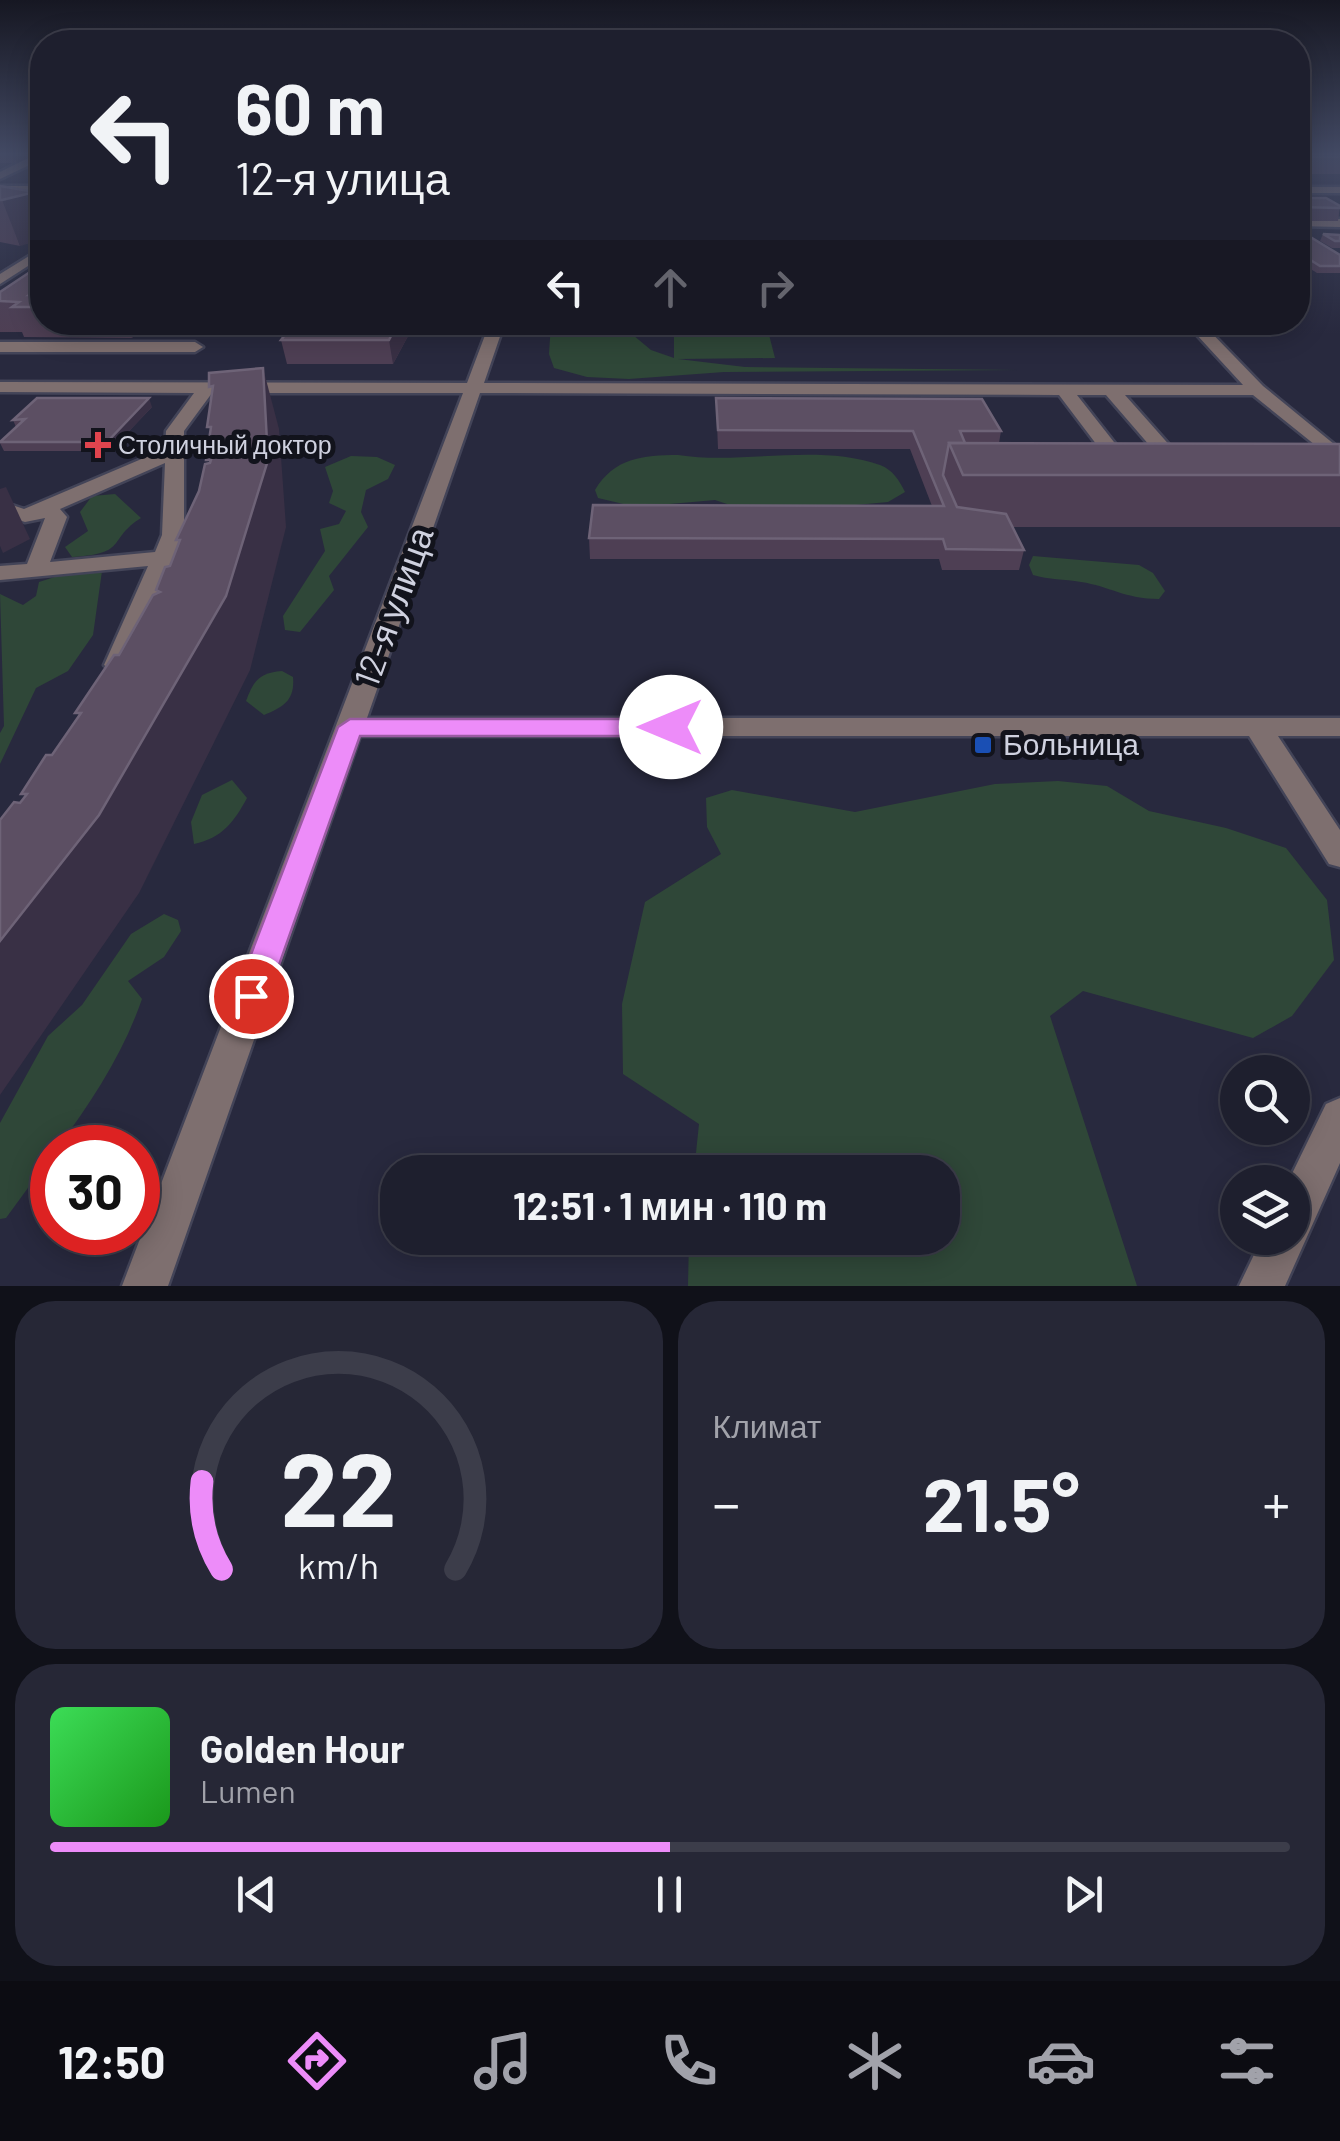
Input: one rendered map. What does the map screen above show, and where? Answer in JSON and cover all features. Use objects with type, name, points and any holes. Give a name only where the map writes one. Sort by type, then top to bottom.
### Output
[{"type":"street","points":[[1310,223],[1340,223]]},
{"type":"street","points":[[1310,238],[1340,238]]},
{"type":"street","points":[[0,280],[30,261]]},
{"type":"street","name":"12-я улица","points":[[145,1286],[493,335]]},
{"type":"street","points":[[1204,335],[1257,390],[1337,458]]},
{"type":"street","points":[[0,347],[194,346]]},
{"type":"street","points":[[0,387],[384,392],[474,388],[1257,390]]},
{"type":"street","points":[[0,404],[20,387]]},
{"type":"street","points":[[104,688],[173,536],[175,431],[207,387]]},
{"type":"street","points":[[1065,391],[1116,457],[1179,457],[1112,391]]},
{"type":"street","points":[[0,507],[25,516],[175,452]]},
{"type":"street","points":[[1298,456],[1337,458]]},
{"type":"street","points":[[36,570],[56,517],[46,507]]},
{"type":"street","points":[[0,573],[164,558]]},
{"type":"street","points":[[350,727],[1340,727]]},
{"type":"street","points":[[1257,727],[1340,855]]},
{"type":"street","points":[[1310,1182],[1340,1118]]},
{"type":"street","points":[[1262,1286],[1277,1255]]},
{"type":"green space","points":[[550,335],[633,335],[651,350],[674,358],[674,335],[769,335],[775,358],[678,359],[745,367],[1018,370],[587,377],[554,368],[549,354]]},
{"type":"green space","points":[[678,455],[856,459],[889,470],[905,492],[888,502],[780,512],[742,509],[715,500],[636,507],[598,498],[595,490],[620,465],[641,458]]},
{"type":"green space","points":[[351,456],[377,457],[395,465],[388,479],[366,490],[361,512],[368,527],[329,576],[334,590],[300,632],[285,630],[283,616],[325,551],[320,529],[339,524],[346,511],[329,503],[333,491],[325,467]]},
{"type":"green space","points":[[115,494],[141,518],[110,549],[72,557],[65,547],[88,531],[80,512],[92,496]]},
{"type":"green space","points":[[1033,556],[1139,565],[1153,573],[1165,591],[1159,599],[1147,598],[1091,584],[1039,577],[1033,575],[1029,565]]},
{"type":"green space","points":[[102,571],[93,635],[68,671],[36,688],[0,764],[0,733],[4,726],[0,594],[23,605],[36,596],[39,582],[64,574]]},
{"type":"green space","points":[[282,671],[293,677],[290,697],[264,715],[246,701],[263,676]]},
{"type":"green space","points":[[232,780],[247,798],[242,807],[220,833],[194,844],[191,822],[202,795]]},
{"type":"green space","points":[[1058,781],[1107,786],[1149,811],[1226,828],[1286,848],[1327,900],[1334,960],[1292,1016],[1253,1038],[1083,991],[1050,1016],[1137,1286],[688,1286],[689,1255],[960,1255],[960,1155],[696,1155],[699,1124],[623,1074],[622,1004],[645,902],[721,854],[707,827],[706,798],[732,790],[855,812],[995,784]]},
{"type":"green space","points":[[164,914],[178,920],[181,931],[164,957],[128,981],[142,999],[116,1058],[74,1125],[30,1125],[30,1185],[6,1218],[0,1219],[0,1123],[48,1036],[82,1005],[131,934]]},
{"type":"building","points":[[1323,234],[1340,235],[1340,241],[1335,241]]},
{"type":"building","points":[[1310,237],[1340,255],[1340,266],[1320,266],[1310,260]]},
{"type":"building","points":[[30,272],[30,307],[12,307],[19,302],[0,301],[0,292]]},
{"type":"building","points":[[285,335],[392,335],[389,340],[281,340]]},
{"type":"building","points":[[263,368],[268,460],[226,596],[99,815],[0,941],[0,820],[14,802],[20,803],[27,794],[21,794],[46,755],[52,755],[81,713],[75,713],[114,655],[119,655],[153,595],[160,592],[156,590],[165,567],[170,566],[180,540],[176,540],[199,491],[205,464],[211,460],[206,460],[213,386],[209,387],[209,373]]},
{"type":"building","points":[[37,398],[149,398],[107,442],[0,442],[25,419],[13,420]]},
{"type":"building","points":[[716,398],[982,399],[1001,431],[960,431],[965,443],[949,443],[943,475],[957,507],[1006,514],[1024,550],[946,549],[943,539],[589,538],[593,505],[944,506],[913,431],[718,430]]},
{"type":"building","points":[[949,443],[1340,444],[1340,475],[963,475]]},
{"type":"place","name":"Столичный доктор","points":[[98,445]]},
{"type":"place","name":"Больница","points":[[983,745]]},
{"type":"route","points":[[251,996],[350,727],[671,727]]}]
